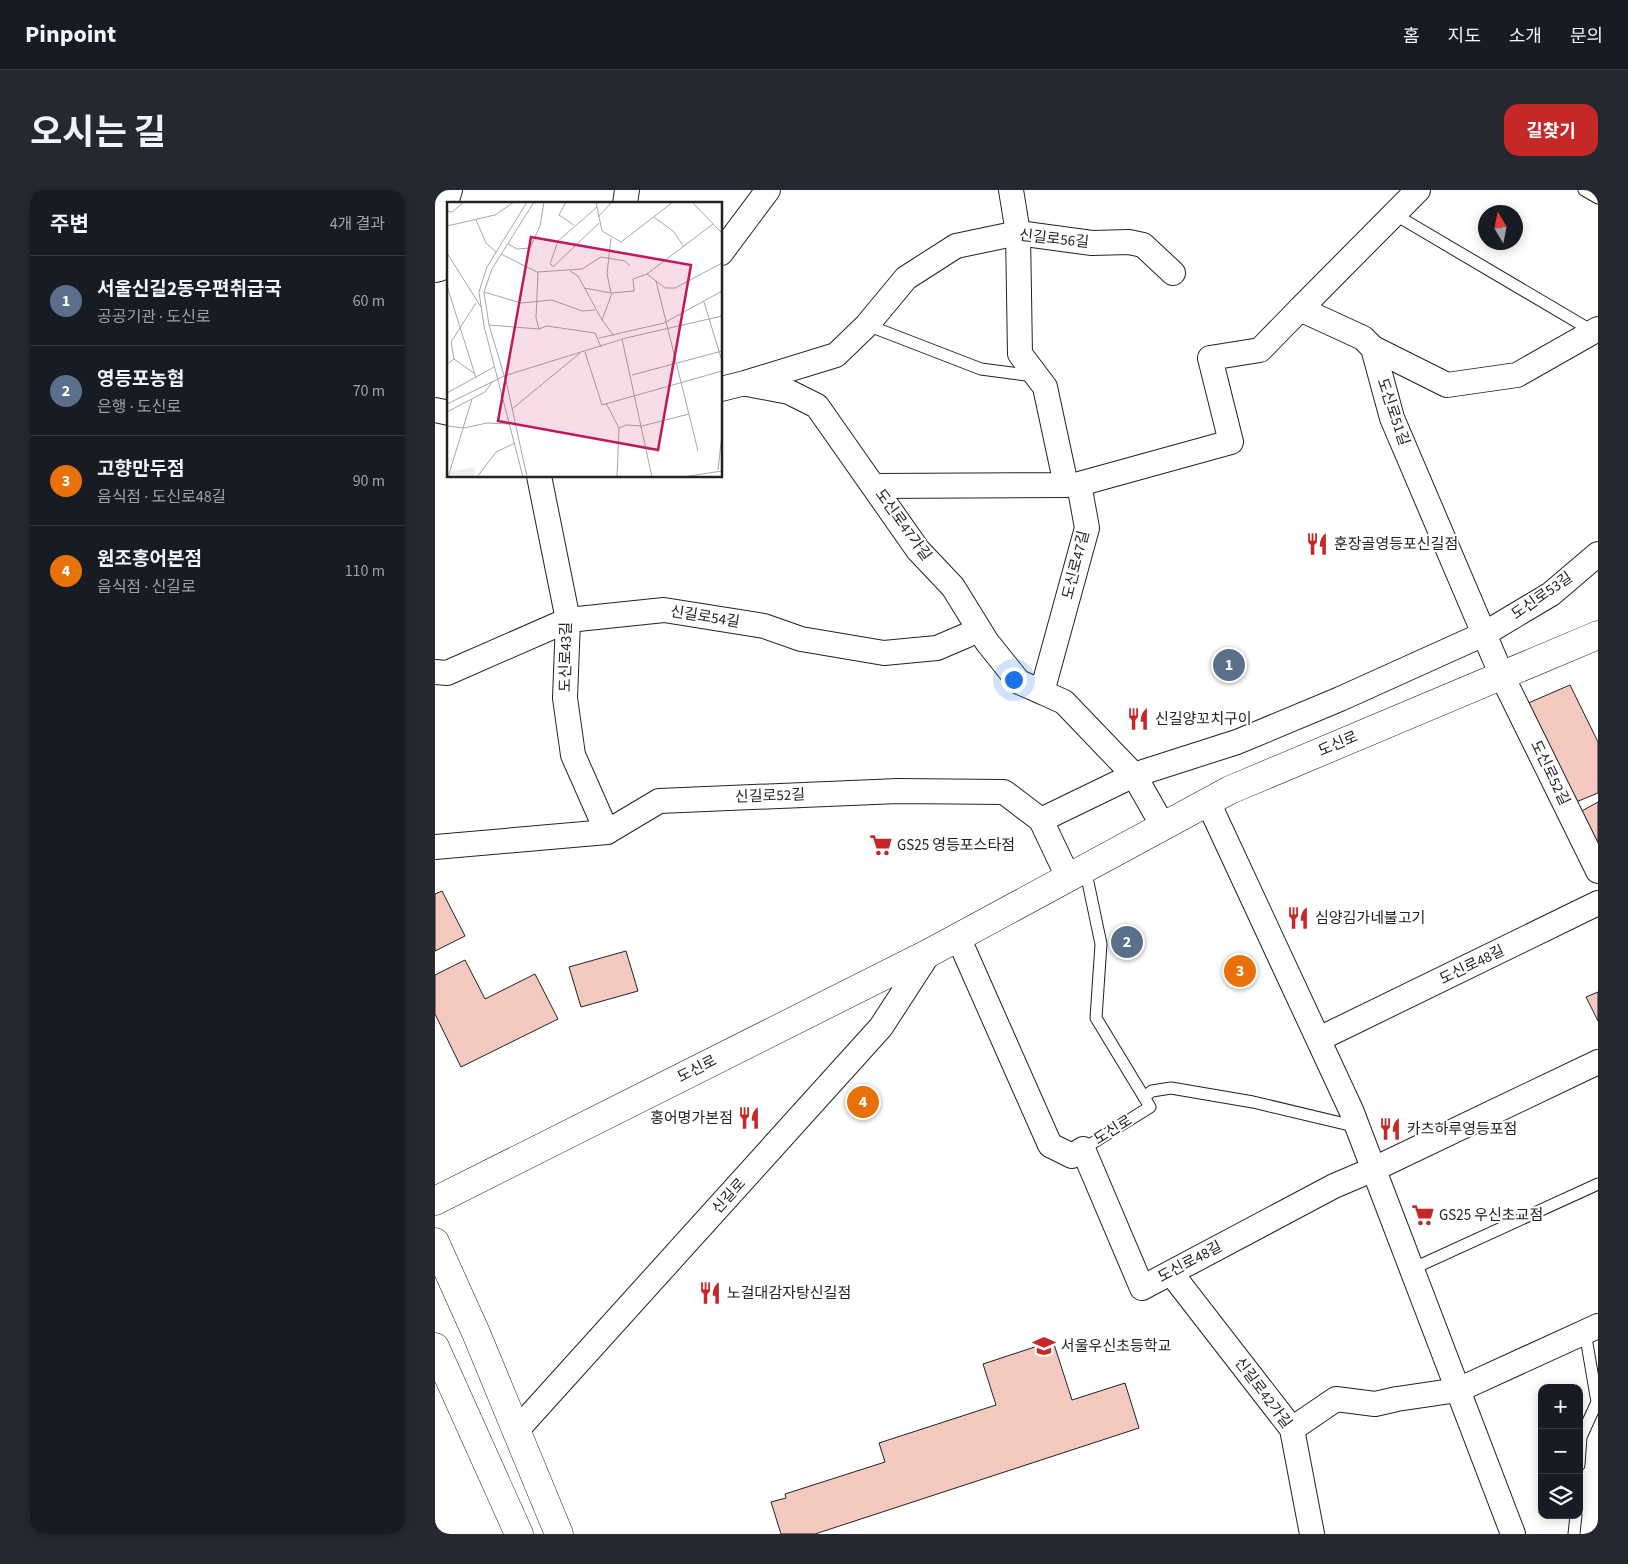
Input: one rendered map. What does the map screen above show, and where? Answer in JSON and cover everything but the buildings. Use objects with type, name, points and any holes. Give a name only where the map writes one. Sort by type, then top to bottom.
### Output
[{"type":"main road","name":"도신로","points":[[435,1201],[929,953],[1230,790],[1598,635]]},
{"type":"main road","points":[[435,1242],[476,1333],[559,1534]]},
{"type":"main road","points":[[435,1347],[519,1534]]},
{"type":"street","points":[[437,269],[439,226],[450,190]]},
{"type":"street","points":[[723,250],[768,190]]},
{"type":"street","points":[[874,486],[1066,485],[1045,387],[1020,354],[1018,233],[1011,190]]},
{"type":"street","points":[[1418,190],[1300,309],[1363,338],[1373,348],[1447,385],[1517,375],[1597,333]]},
{"type":"street","name":"신길로56길","points":[[723,388],[836,355],[867,325],[906,278],[956,246],[1018,233],[1092,243],[1129,242],[1143,245],[1173,273]]},
{"type":"street","name":"도신로47길","points":[[1042,692],[1087,528],[1079,484],[1231,442],[1210,358],[1260,350],[1300,309]]},
{"type":"street","name":"도신로51길","points":[[1373,348],[1392,418],[1502,676]]},
{"type":"street","name":"도신로47가길","points":[[745,383],[789,392],[817,406],[919,550],[953,587],[987,642],[1019,682],[1042,692]]},
{"type":"street","name":"도신로43길","points":[[539,478],[568,620],[565,698],[573,754],[607,832]]},
{"type":"street","name":"도신로53길","points":[[1041,820],[1135,776],[1237,742],[1340,699],[1484,634],[1551,594],[1598,554]]},
{"type":"street","name":"신길로54길","points":[[435,672],[447,673],[568,620],[664,610],[764,626],[801,639],[884,653],[937,648],[979,630]]},
{"type":"street","name":"도신로52길","points":[[1502,676],[1598,871]]},
{"type":"street","points":[[1042,692],[1065,702],[1135,776],[1163,826]]},
{"type":"street","name":"신길로52길","points":[[435,847],[607,832],[659,801],[898,791],[1004,792],[1041,820],[1077,873]]},
{"type":"street","points":[[1208,802],[1358,1127],[1513,1534]]},
{"type":"street","name":"도신로48길","points":[[1319,1039],[1598,903]]},
{"type":"street","name":"도신로","points":[[958,937],[1050,1145],[1072,1156],[1083,1149]]},
{"type":"street","name":"신길로","points":[[517,1430],[881,1027],[929,953]]},
{"type":"street","name":"도신로48길","points":[[1083,1149],[1142,1288],[1334,1186],[1374,1170],[1598,1062]]},
{"type":"street","name":"신길로42가길","points":[[1171,1273],[1292,1429],[1312,1534]]},
{"type":"street","points":[[1292,1429],[1336,1399],[1375,1404],[1458,1390],[1592,1329]]},
{"type":"lane","points":[[1584,190],[1598,198]]},
{"type":"lane","points":[[1394,214],[1597,333]]},
{"type":"lane","points":[[867,325],[981,369],[1037,376]]},
{"type":"lane","points":[[1077,873],[1101,944],[1095,1018],[1144,1097],[1152,1091],[1171,1088],[1253,1102],[1358,1127]]},
{"type":"lane","name":"도신로","points":[[1083,1149],[1150,1107],[1144,1097]]},
{"type":"lane","points":[[1412,1269],[1598,1184]]},
{"type":"lane","points":[[1583,1433],[1597,1402],[1592,1329]]},
{"type":"lane","points":[[1574,1534],[1576,1519]]},
{"type":"place","name":"훈장골영등포신길점","points":[[1317,544]]},
{"type":"place","name":"서울신길2동우편취급국","points":[[1229,665]]},
{"type":"place","name":"신길양꼬치구이","points":[[1138,719]]},
{"type":"place","name":"GS25 영등포스타점","points":[[881,845]]},
{"type":"place","name":"심양김가네불고기","points":[[1298,918]]},
{"type":"place","name":"영등포농협","points":[[1127,942]]},
{"type":"place","name":"고향만두점","points":[[1240,971]]},
{"type":"place","name":"원조홍어본점","points":[[863,1102]]},
{"type":"place","name":"홍어명가본점","points":[[749,1118]]},
{"type":"place","name":"카츠하루영등포점","points":[[1390,1129]]},
{"type":"place","name":"GS25 우신초교점","points":[[1423,1215]]},
{"type":"place","name":"노걸대감자탕신길점","points":[[710,1293]]},
{"type":"place","name":"서울우신초등학교","points":[[1044,1346]]}]
